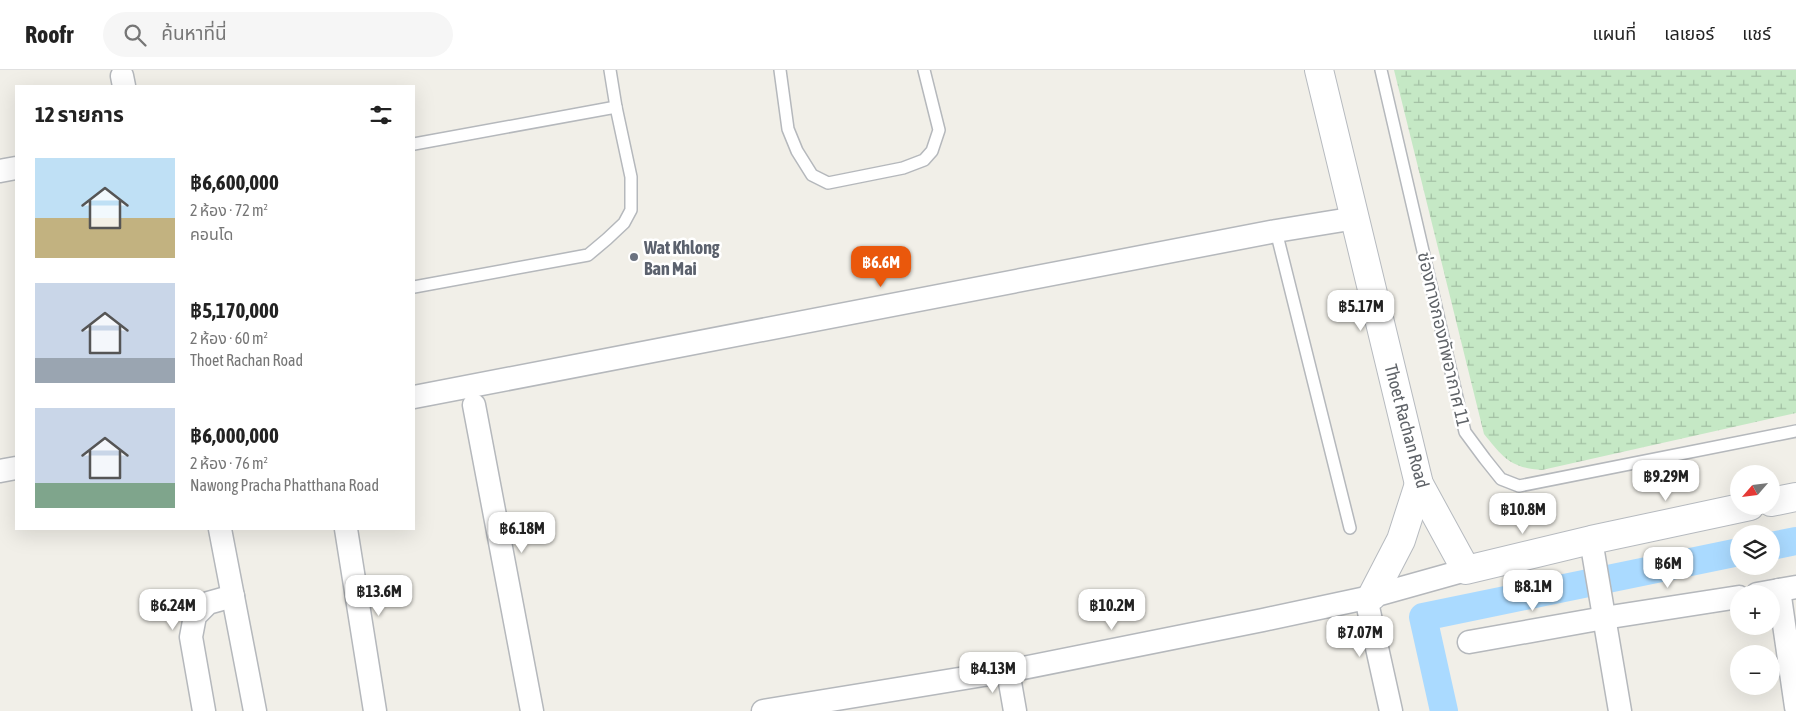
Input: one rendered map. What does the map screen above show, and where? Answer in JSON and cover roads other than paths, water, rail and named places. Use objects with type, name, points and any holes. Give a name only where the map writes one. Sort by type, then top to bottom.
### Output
[{"type":"street","name":"Thoet Rachan Road","points":[[1319,70],[1419,484],[1466,570]]},
{"type":"street","points":[[0,171],[15,168]]},
{"type":"street","points":[[415,396],[1276,231],[1356,218]]},
{"type":"street","points":[[474,405],[532,711]]},
{"type":"street","points":[[0,471],[15,468]]},
{"type":"street","points":[[1390,711],[1369,597],[1401,540],[1419,484]]},
{"type":"street","points":[[1780,500],[1796,497]]},
{"type":"street","points":[[763,711],[1008,671],[1369,597],[1466,570],[1592,552],[1730,512]]},
{"type":"street","points":[[220,530],[255,711]]},
{"type":"street","points":[[346,530],[374,711]]},
{"type":"street","points":[[1592,552],[1620,711]]},
{"type":"street","points":[[1788,589],[1796,707]]},
{"type":"street","points":[[204,711],[191,637],[195,616],[208,603],[234,596]]},
{"type":"street","points":[[1469,642],[1602,609],[1730,598]]},
{"type":"street","points":[[1008,671],[1015,711]]},
{"type":"lane","points":[[415,286],[588,255],[624,223],[631,210],[631,177],[610,70]]},
{"type":"lane","points":[[780,70],[788,129],[797,151],[812,175],[828,183],[903,168],[924,160],[932,151],[939,130],[924,70]]},
{"type":"lane","name":"ช่องทางกองทัพอากาศ 11","points":[[1381,70],[1465,432],[1501,479],[1519,486],[1796,431]]},
{"type":"lane","points":[[415,144],[616,107]]},
{"type":"lane","points":[[1276,231],[1350,528]]},
{"type":"waterway","points":[[1780,544],[1796,541]]},
{"type":"waterway","points":[[1444,711],[1423,617],[1730,554]]},
{"type":"place","name":"Wat Khlong Ban Mai","points":[[634,257]]}]
